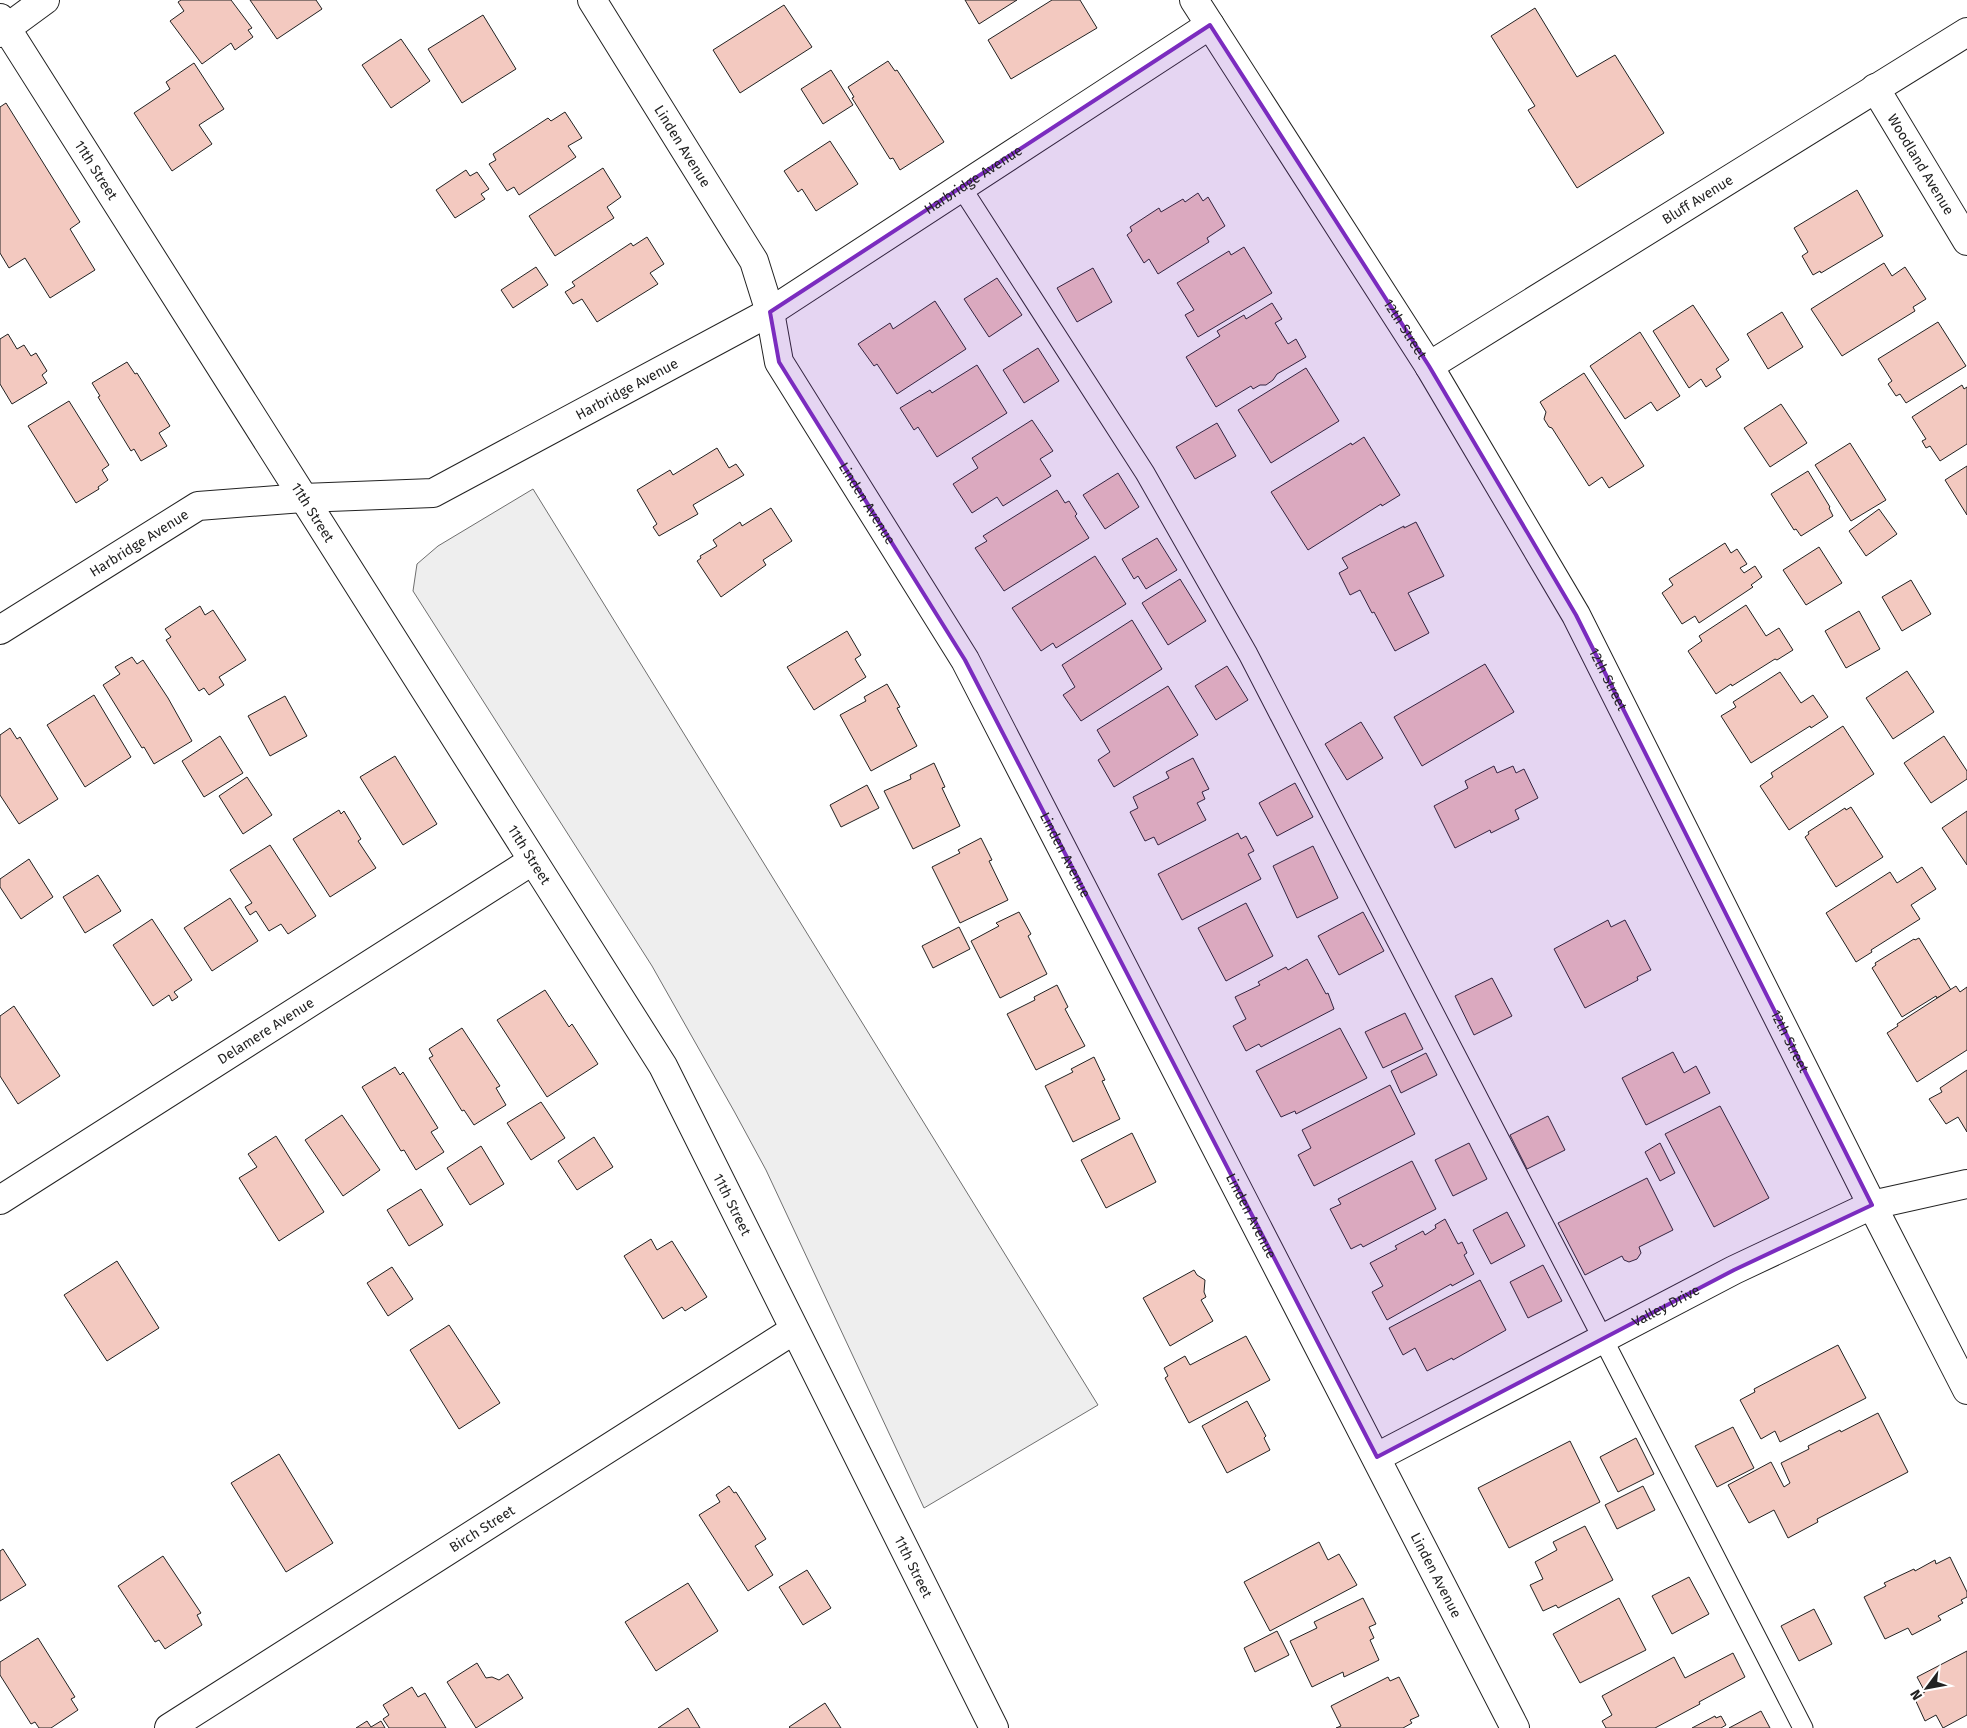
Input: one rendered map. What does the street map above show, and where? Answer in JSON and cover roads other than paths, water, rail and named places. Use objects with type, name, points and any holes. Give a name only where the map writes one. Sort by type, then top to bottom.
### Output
[{"type":"street","points":[[2,26],[45,0]]},
{"type":"street","name":"Linden Avenue","points":[[592,0],[754,261],[770,312],[778,362],[965,660],[1515,1728]]},
{"type":"street","name":"12th Street","points":[[1194,0],[1429,366],[1576,615],[1967,1390]]},
{"type":"street","name":"Harbridge Avenue","points":[[0,630],[198,506],[303,498],[433,493],[770,312],[1210,25]]},
{"type":"street","name":"11th Street","points":[[2,26],[662,1066],[994,1728]]},
{"type":"street","name":"Bluff Avenue","points":[[1429,366],[1967,32]]},
{"type":"street","name":"Woodland Avenue","points":[[1875,88],[1967,241]]},
{"type":"street","name":"Delamere Avenue","points":[[0,1200],[532,861]]},
{"type":"street","name":"Valley Drive","points":[[1377,1457],[1734,1270],[1872,1205],[1967,1184]]},
{"type":"street","name":"Birch Street","points":[[169,1728],[794,1330]]},
{"type":"lane","points":[[961,187],[1145,473],[1248,654],[1803,1728]]}]
